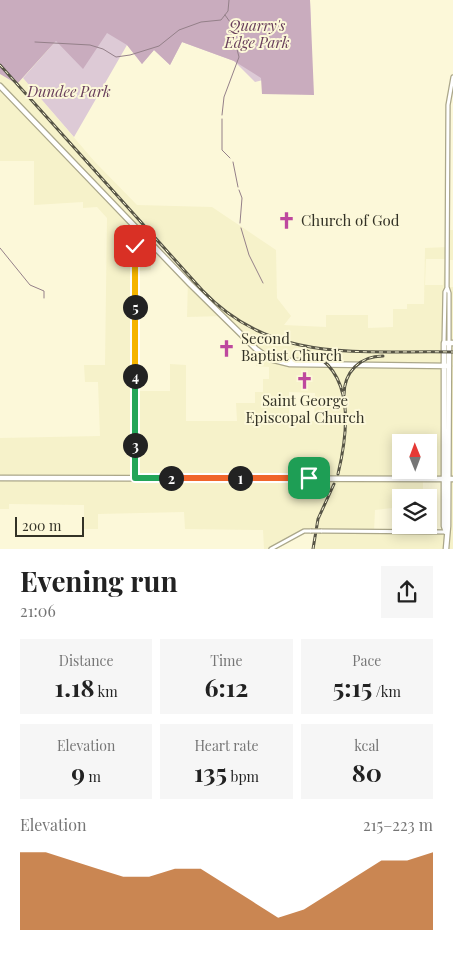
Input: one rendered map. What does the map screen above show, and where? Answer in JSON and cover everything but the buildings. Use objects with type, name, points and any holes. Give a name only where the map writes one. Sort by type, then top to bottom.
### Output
[{"type":"main road","points":[[0,86],[134,226],[261,354],[274,361],[290,364],[447,366]]},
{"type":"main road","points":[[446,549],[448,526],[447,366],[449,343]]},
{"type":"main road","points":[[274,361],[325,364]]},
{"type":"main road","points":[[0,478],[448,479]]},
{"type":"street","points":[[449,343],[449,293],[447,287],[448,105],[453,77]]},
{"type":"street","points":[[134,226],[135,478]]},
{"type":"street","points":[[271,549],[304,531],[446,532]]},
{"type":"shaded area","points":[[0,74],[17,84],[23,78],[95,162],[137,205],[212,207],[276,250],[277,298],[291,316],[284,325],[326,327],[326,315],[368,315],[368,328],[393,327],[393,309],[407,309],[407,304],[424,304],[425,248],[448,247],[448,230],[453,230],[453,260],[448,260],[447,287],[453,287],[453,549],[314,549],[315,532],[303,531],[269,549],[264,549],[263,530],[185,529],[184,512],[98,514],[98,529],[84,529],[84,505],[9,504],[9,509],[0,509],[0,438],[100,436],[98,382],[85,382],[84,365],[105,365],[107,218],[97,207],[83,208],[83,202],[34,205],[34,161],[0,161]],"holes":[[[152,236],[185,271],[188,279],[187,317],[223,316],[256,350],[256,366],[269,367],[269,379],[263,379],[263,392],[255,392],[255,403],[236,403],[237,421],[186,421],[186,365],[170,364],[170,391],[135,391],[135,271],[151,270],[151,260],[147,254],[141,253],[141,243]],[[426,259],[445,259],[443,285],[425,285]],[[289,392],[315,393],[314,421],[289,422]],[[392,434],[438,434],[438,479],[444,479],[445,534],[374,532],[375,510],[392,508],[392,489],[423,489],[423,479],[392,479]]]},
{"type":"green space","name":"Quarry's Edge Park","points":[[0,0],[310,0],[311,29],[275,77],[255,82],[234,61],[182,42],[170,65],[154,50],[142,64],[127,45],[74,137],[23,78],[55,42]]},
{"type":"green space","name":"Quarry's Edge Park","points":[[0,0],[310,0],[314,95],[262,94],[261,78],[234,61],[182,42],[170,65],[154,50],[142,64],[127,45],[107,33],[83,69],[56,41],[17,84],[0,74]]},
{"type":"waterway","points":[[35,42],[90,45],[103,49],[116,57],[130,55],[159,46],[179,30],[201,22],[221,20],[228,11],[229,0]]},
{"type":"waterway","points":[[222,115],[224,97],[239,57],[230,22],[225,15]]},
{"type":"waterway","points":[[222,119],[222,150],[230,158]]},
{"type":"waterway","points":[[233,162],[238,187]]},
{"type":"waterway","points":[[239,190],[242,198],[240,223]]},
{"type":"waterway","points":[[241,228],[249,255],[263,283]]},
{"type":"waterway","points":[[0,248],[30,285],[44,291],[44,298]]},
{"type":"railway","points":[[0,65],[202,290],[229,314],[258,331],[288,342],[319,348],[384,352],[453,352]]},
{"type":"railway","points":[[307,351],[323,360],[334,373],[341,388],[345,404],[346,422],[338,474]]},
{"type":"railway","points":[[344,395],[347,379],[355,367],[367,359],[383,356]]},
{"type":"railway","points":[[313,549],[318,519],[334,484]]},
{"type":"place","name":"Church of God","points":[[287,221]]},
{"type":"place","name":"Second Baptist Church","points":[[227,348]]},
{"type":"place","name":"Saint George Episcopal Church","points":[[305,380]]},
{"type":"route","points":[[135,246],[135,478],[309,478]]},
{"type":"park label","name":"Dundee Park","points":[[69,92]]}]
